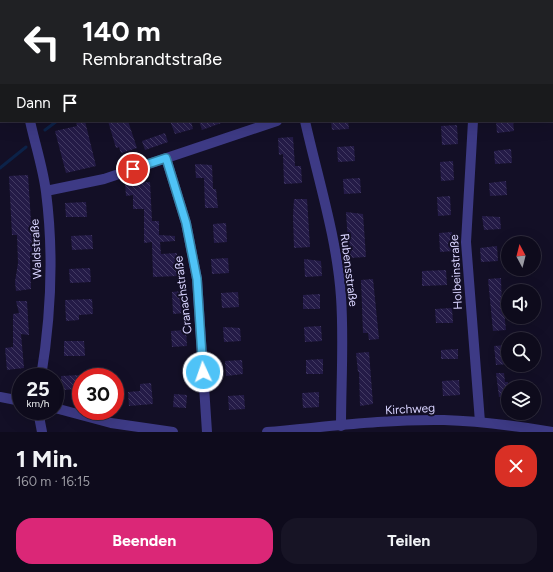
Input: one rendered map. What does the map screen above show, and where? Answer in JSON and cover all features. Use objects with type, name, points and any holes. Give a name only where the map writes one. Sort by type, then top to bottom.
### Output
[{"type":"street","name":"Waldstraße","points":[[30,122],[46,192],[51,286],[48,333],[42,368]]},
{"type":"street","points":[[46,192],[104,179],[274,122]]},
{"type":"street","name":"Rubensstraße","points":[[305,122],[329,224],[341,298],[340,426]]},
{"type":"street","name":"Holbeinstraße","points":[[473,122],[466,242],[480,422]]},
{"type":"street","name":"Cranachstraße","points":[[166,158],[186,223],[197,279],[207,432]]},
{"type":"street","points":[[0,397],[12,399]]},
{"type":"street","points":[[64,410],[111,423],[173,432]]},
{"type":"street","points":[[40,420],[42,432]]},
{"type":"street","name":"Kirchweg","points":[[267,432],[406,421],[480,422],[522,429],[553,432]]},
{"type":"building","points":[[76,122],[85,122],[96,166],[66,173],[55,131],[77,126]]},
{"type":"building","points":[[108,122],[128,122],[137,148],[121,153],[119,147],[116,148]]},
{"type":"building","points":[[170,122],[191,122],[193,129],[175,134]]},
{"type":"building","points":[[199,122],[224,122],[202,130]]},
{"type":"building","points":[[331,122],[348,122],[349,129],[332,130]]},
{"type":"building","points":[[496,122],[513,122],[514,131],[497,133]]},
{"type":"building","points":[[457,125],[458,144],[442,145],[441,126]]},
{"type":"building","points":[[165,133],[168,142],[145,150],[142,141]]},
{"type":"building","points":[[293,137],[295,166],[301,166],[302,183],[284,184],[283,154],[279,155],[278,138]]},
{"type":"building","points":[[354,146],[355,161],[338,162],[337,147]]},
{"type":"building","points":[[511,149],[512,163],[495,164],[494,151]]},
{"type":"building","points":[[453,161],[454,180],[441,181],[440,162]]},
{"type":"building","points":[[195,164],[212,165],[213,189],[216,189],[218,208],[205,208],[204,178],[196,178]]},
{"type":"building","points":[[28,175],[33,253],[33,257],[30,257],[31,289],[16,291],[15,282],[18,263],[17,235],[12,235],[9,176]]},
{"type":"building","points":[[360,178],[361,193],[344,194],[343,179]]},
{"type":"building","points":[[506,181],[507,195],[490,196],[489,183]]},
{"type":"building","points":[[150,182],[152,221],[159,221],[159,235],[175,236],[175,241],[160,242],[161,254],[177,253],[178,276],[153,277],[152,242],[144,243],[144,209],[133,209],[133,195],[126,196],[125,183]]},
{"type":"building","points":[[450,196],[451,215],[438,216],[437,197]]},
{"type":"building","points":[[294,199],[307,199],[310,247],[294,248]]},
{"type":"building","points":[[86,202],[87,217],[66,217],[65,203]]},
{"type":"building","points":[[346,212],[363,214],[366,257],[349,258]]},
{"type":"building","points":[[482,216],[500,217],[501,229],[484,230]]},
{"type":"building","points":[[226,223],[227,242],[214,243],[213,224]]},
{"type":"building","points":[[452,232],[453,251],[440,252],[439,233]]},
{"type":"building","points":[[92,235],[93,249],[72,250],[71,236]]},
{"type":"building","points":[[497,246],[498,261],[481,262],[480,248]]},
{"type":"building","points":[[228,258],[229,273],[212,274],[211,259]]},
{"type":"building","points":[[304,259],[321,261],[322,276],[305,277]]},
{"type":"building","points":[[90,268],[91,282],[70,283],[69,269]]},
{"type":"building","points":[[446,270],[447,285],[422,286],[422,271]]},
{"type":"building","points":[[501,278],[501,324],[505,324],[506,330],[493,331],[488,279]]},
{"type":"building","points":[[373,279],[379,339],[369,340],[368,333],[363,333],[361,280]]},
{"type":"building","points":[[183,291],[185,313],[173,314],[172,292]]},
{"type":"building","points":[[238,292],[239,307],[222,308],[221,293]]},
{"type":"building","points":[[320,294],[320,309],[303,309],[303,295]]},
{"type":"building","points":[[92,299],[93,314],[79,315],[79,320],[66,321],[65,300]]},
{"type":"building","points":[[16,301],[27,301],[29,335],[21,334],[24,368],[12,368],[12,369],[7,370],[5,348],[13,347],[13,314],[19,313]]},
{"type":"building","points":[[452,308],[453,323],[436,323],[435,309]]},
{"type":"building","points":[[321,326],[322,341],[305,342],[304,327]]},
{"type":"building","points":[[223,327],[240,328],[241,341],[224,342]]},
{"type":"building","points":[[186,330],[187,346],[172,347],[171,331]]},
{"type":"building","points":[[64,341],[84,341],[85,356],[64,356]]},
{"type":"building","points":[[501,345],[501,365],[496,365],[494,346]]},
{"type":"building","points":[[458,349],[458,359],[441,359],[441,350]]},
{"type":"building","points":[[369,352],[373,404],[360,406],[359,372],[356,353]]},
{"type":"building","points":[[323,359],[323,374],[306,374],[306,360]]},
{"type":"building","points":[[242,360],[243,374],[226,376],[225,361]]},
{"type":"building","points":[[496,373],[504,373],[505,380],[501,380],[501,397],[499,397]]},
{"type":"building","points":[[72,375],[72,389],[64,390],[64,376]]},
{"type":"building","points":[[459,380],[460,395],[443,396],[442,381]]},
{"type":"building","points":[[151,383],[153,404],[129,406],[128,392],[140,391],[140,384]]},
{"type":"building","points":[[319,392],[319,407],[303,408],[302,393]]},
{"type":"building","points":[[174,394],[187,395],[186,408],[173,407]]},
{"type":"building","points":[[244,395],[245,409],[229,410],[228,396]]},
{"type":"waterway","points":[[45,130],[56,122]]},
{"type":"waterway","points":[[0,168],[26,147]]},
{"type":"route","points":[[133,169],[166,158],[186,223],[194,260],[197,279],[203,372]]}]
